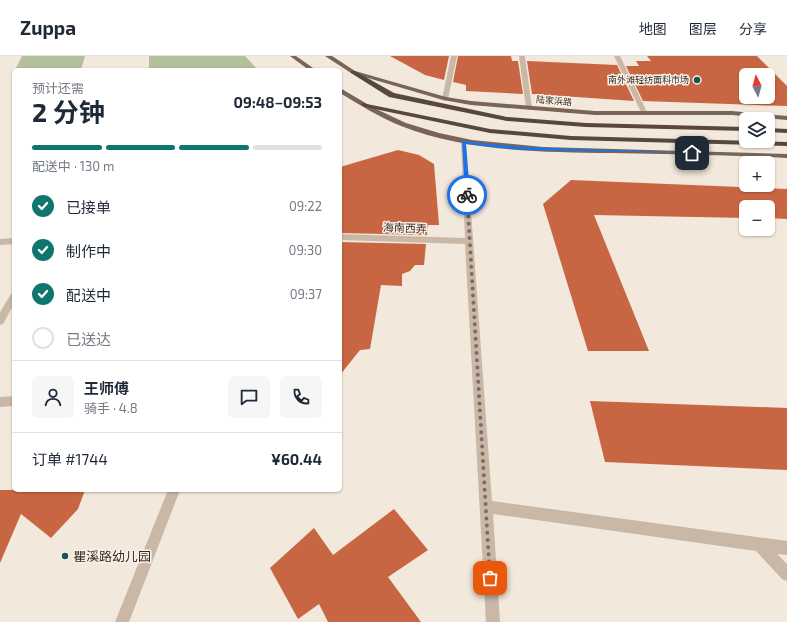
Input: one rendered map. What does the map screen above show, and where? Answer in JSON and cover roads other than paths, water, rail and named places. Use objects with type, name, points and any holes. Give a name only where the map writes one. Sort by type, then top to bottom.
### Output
[{"type":"highway","points":[[354,72],[392,95],[508,120],[586,125],[739,129]]},
{"type":"highway","points":[[365,105],[490,131],[571,138],[787,144]]},
{"type":"highway","points":[[775,130],[787,131]]},
{"type":"main road","points":[[292,56],[310,68]]},
{"type":"main road","name":"陆家浜路","points":[[328,56],[354,72],[445,99],[471,103],[595,113],[732,113],[787,118]]},
{"type":"main road","points":[[342,91],[402,125],[463,142],[523,149],[787,156]]},
{"type":"street","points":[[445,99],[454,56]]},
{"type":"street","points":[[522,56],[529,108]]},
{"type":"street","points":[[617,56],[644,112]]},
{"type":"street","points":[[463,142],[493,622]]},
{"type":"street","name":"海南西弄","points":[[342,237],[470,241]]},
{"type":"street","points":[[0,242],[12,241]]},
{"type":"street","points":[[1,319],[12,300]]},
{"type":"street","points":[[1,319],[12,316]]},
{"type":"street","points":[[0,402],[12,401]]},
{"type":"street","points":[[122,622],[173,492]]},
{"type":"street","points":[[486,507],[787,548]]},
{"type":"street","points":[[760,545],[787,574]]},
{"type":"place","name":"南外滩轻纺面料市场","points":[[697,80]]},
{"type":"place","name":"瞿溪路幼儿园","points":[[65,556]]}]
